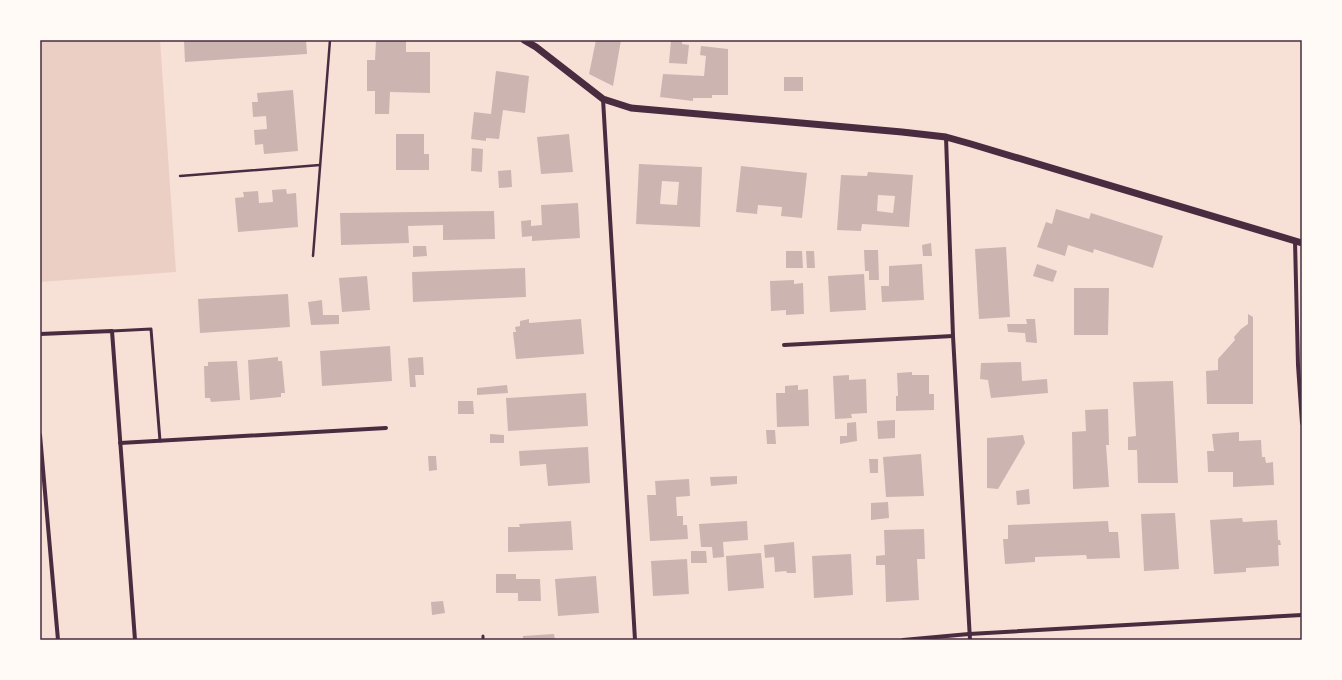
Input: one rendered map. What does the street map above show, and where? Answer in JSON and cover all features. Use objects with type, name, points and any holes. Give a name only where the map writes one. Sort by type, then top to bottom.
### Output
[{"type":"street","points":[[524,40],[536,47],[603,99],[631,108],[946,137],[1038,162],[1298,242],[1298,365],[1302,423]]},
{"type":"street","points":[[603,99],[635,640]]},
{"type":"street","points":[[946,137],[953,336],[970,640]]},
{"type":"street","points":[[40,334],[112,330],[134,640]]},
{"type":"street","points":[[784,345],[953,336]]},
{"type":"street","points":[[120,443],[386,428]]},
{"type":"street","points":[[40,435],[58,640]]},
{"type":"street","points":[[902,640],[969,634],[1302,616]]},
{"type":"lane","points":[[112,330],[151,329],[160,441]]},
{"type":"path","points":[[312,256],[330,40]]},
{"type":"path","points":[[180,176],[320,165]]},
{"type":"shaded area","points":[[40,40],[160,40],[176,272],[40,282]]},
{"type":"building","points":[[184,40],[306,40],[307,54],[185,62]]},
{"type":"building","points":[[596,40],[621,40],[613,86],[589,74]]},
{"type":"building","points":[[671,40],[682,40],[682,44],[689,45],[687,64],[669,63]]},
{"type":"building","points":[[376,41],[406,41],[406,52],[430,52],[430,93],[390,92],[389,114],[375,114],[375,91],[367,91],[367,60],[375,60]]},
{"type":"building","points":[[701,46],[728,49],[728,95],[712,95],[712,98],[693,98],[693,101],[660,97],[663,74],[704,76],[706,56],[700,55]]},
{"type":"building","points":[[496,71],[529,76],[525,113],[503,110],[499,139],[486,138],[486,141],[471,139],[474,112],[491,114]]},
{"type":"building","points":[[784,77],[803,77],[803,91],[784,91]]},
{"type":"building","points":[[293,90],[298,151],[264,154],[263,144],[255,145],[254,130],[267,129],[266,116],[253,117],[252,102],[258,102],[257,93]]},
{"type":"building","points":[[396,134],[424,134],[424,154],[429,154],[429,170],[396,170]]},
{"type":"building","points":[[569,134],[573,172],[541,174],[537,137]]},
{"type":"building","points":[[472,148],[483,149],[482,172],[471,171]]},
{"type":"building","points":[[639,164],[702,167],[700,227],[636,224]],"holes":[[[662,181],[679,182],[677,205],[660,204]]]},
{"type":"building","points":[[741,166],[807,173],[802,218],[781,216],[782,207],[758,205],[757,214],[736,212]]},
{"type":"building","points":[[511,170],[512,187],[499,188],[498,171]]},
{"type":"building","points":[[868,172],[913,175],[909,227],[862,224],[861,231],[837,230],[841,175],[867,176]],"holes":[[[878,195],[895,196],[893,213],[877,211]]]},
{"type":"building","points":[[286,189],[287,194],[296,193],[298,227],[238,232],[235,198],[244,197],[243,192],[258,191],[259,203],[273,202],[272,190]]},
{"type":"building","points":[[578,203],[580,238],[532,241],[532,236],[522,237],[521,221],[531,220],[531,226],[542,225],[541,205]]},
{"type":"building","points":[[1056,209],[1089,219],[1091,213],[1163,236],[1153,268],[1094,249],[1093,253],[1068,245],[1065,256],[1037,247],[1046,222],[1052,224]]},
{"type":"building","points":[[494,211],[495,239],[443,240],[443,225],[408,226],[409,243],[341,245],[340,213]]},
{"type":"building","points":[[931,243],[932,256],[923,256],[922,245]]},
{"type":"building","points":[[413,246],[426,246],[427,256],[413,257]]},
{"type":"building","points":[[1006,247],[1010,317],[979,319],[975,249]]},
{"type":"building","points":[[864,250],[878,250],[879,280],[869,280],[869,271],[865,271]]},
{"type":"building","points":[[786,251],[802,251],[803,268],[786,268]]},
{"type":"building","points":[[806,251],[814,251],[815,268],[807,268]]},
{"type":"building","points":[[922,264],[924,300],[882,302],[881,286],[889,286],[889,266]]},
{"type":"building","points":[[1037,264],[1057,271],[1053,282],[1033,276]]},
{"type":"building","points":[[525,268],[526,297],[413,302],[412,272]]},
{"type":"building","points":[[864,274],[866,310],[830,312],[828,276]]},
{"type":"building","points":[[367,276],[370,310],[342,312],[339,278]]},
{"type":"building","points":[[794,280],[794,284],[803,283],[804,314],[786,315],[786,310],[771,311],[770,281]]},
{"type":"building","points":[[1074,288],[1109,288],[1108,335],[1074,335]]},
{"type":"building","points":[[288,294],[290,327],[200,333],[198,299]]},
{"type":"building","points":[[322,300],[323,315],[339,315],[339,324],[311,325],[308,302]]},
{"type":"building","points":[[1248,314],[1253,317],[1253,404],[1207,404],[1206,371],[1218,370],[1218,359],[1235,340],[1234,337],[1248,324]]},
{"type":"building","points":[[529,319],[529,323],[581,319],[584,354],[516,359],[513,332],[516,332],[515,327],[520,326],[520,321]]},
{"type":"building","points":[[1026,319],[1035,319],[1037,343],[1026,342],[1025,333],[1008,332],[1007,324],[1027,324]]},
{"type":"building","points":[[390,346],[392,381],[322,386],[320,351]]},
{"type":"building","points":[[278,357],[278,361],[282,361],[285,393],[281,393],[281,397],[250,400],[248,360]]},
{"type":"building","points":[[423,357],[424,375],[415,375],[416,387],[410,387],[408,358]]},
{"type":"building","points":[[237,361],[240,400],[211,402],[210,398],[205,398],[204,366],[208,366],[208,362]]},
{"type":"building","points":[[1021,362],[1022,381],[1047,379],[1048,393],[991,398],[988,380],[980,379],[981,363]]},
{"type":"building","points":[[912,372],[912,375],[929,375],[929,394],[934,394],[934,410],[896,411],[896,396],[898,396],[897,373]]},
{"type":"building","points":[[849,375],[849,380],[866,379],[867,413],[851,414],[852,418],[835,419],[833,376]]},
{"type":"building","points":[[1173,381],[1178,483],[1138,483],[1137,450],[1128,450],[1128,437],[1136,436],[1133,382]]},
{"type":"building","points":[[507,385],[508,393],[477,395],[477,388]]},
{"type":"building","points":[[798,385],[798,390],[808,389],[809,426],[777,427],[776,393],[785,393],[785,386]]},
{"type":"building","points":[[586,393],[588,426],[508,431],[506,398]]},
{"type":"building","points":[[458,401],[473,401],[474,414],[458,414]]},
{"type":"building","points":[[1108,409],[1109,445],[1106,445],[1109,487],[1073,489],[1072,432],[1086,431],[1085,410]]},
{"type":"building","points":[[895,420],[895,438],[878,439],[877,421]]},
{"type":"building","points":[[856,422],[857,441],[840,444],[840,436],[847,436],[847,423]]},
{"type":"building","points":[[766,430],[775,430],[776,444],[767,444]]},
{"type":"building","points":[[1239,432],[1239,441],[1261,440],[1262,457],[1265,457],[1266,463],[1273,462],[1274,485],[1233,487],[1233,472],[1208,472],[1207,451],[1214,451],[1212,434]]},
{"type":"building","points":[[490,434],[504,435],[504,443],[490,443]]},
{"type":"building","points":[[1023,435],[1025,443],[998,489],[987,488],[987,438]]},
{"type":"building","points":[[588,447],[590,483],[548,486],[546,464],[520,466],[519,451]]},
{"type":"building","points":[[921,454],[924,496],[886,497],[883,457]]},
{"type":"building","points":[[428,456],[436,456],[437,470],[429,471]]},
{"type":"building","points":[[869,459],[878,459],[878,473],[870,473]]},
{"type":"building","points":[[737,476],[737,484],[711,486],[710,477]]},
{"type":"building","points":[[689,479],[690,496],[676,497],[677,516],[683,516],[683,525],[687,525],[688,539],[650,541],[647,495],[656,495],[655,481]]},
{"type":"building","points":[[1029,489],[1030,504],[1017,505],[1016,491]]},
{"type":"building","points":[[888,502],[889,518],[871,520],[871,503]]},
{"type":"building","points":[[1175,513],[1179,569],[1144,571],[1141,514]]},
{"type":"building","points":[[1242,518],[1243,522],[1277,520],[1278,540],[1280,540],[1281,545],[1278,545],[1279,566],[1246,568],[1246,572],[1214,574],[1210,520]]},
{"type":"building","points":[[571,521],[573,550],[508,552],[508,527],[520,527],[519,524]]},
{"type":"building","points":[[747,521],[748,540],[723,542],[724,557],[713,558],[712,547],[701,547],[699,524]]},
{"type":"building","points":[[1108,521],[1109,532],[1118,532],[1120,558],[1087,559],[1086,555],[1035,557],[1035,562],[1005,564],[1003,539],[1008,539],[1008,525]]},
{"type":"building","points":[[924,529],[925,559],[917,559],[919,600],[886,602],[885,565],[876,565],[876,556],[885,555],[884,530]]},
{"type":"building","points":[[794,542],[796,573],[787,573],[786,571],[775,572],[774,557],[765,558],[764,545]]},
{"type":"building","points":[[691,551],[706,551],[707,563],[691,563]]},
{"type":"building","points":[[761,553],[764,588],[728,591],[726,556]]},
{"type":"building","points":[[851,554],[853,595],[814,598],[812,556]]},
{"type":"building","points":[[687,559],[689,594],[653,596],[651,561]]},
{"type":"building","points":[[496,574],[516,574],[516,579],[540,579],[541,601],[518,601],[518,593],[496,593]]},
{"type":"building","points":[[596,576],[599,613],[558,616],[555,579]]},
{"type":"building","points":[[443,601],[445,613],[432,615],[431,602]]},
{"type":"building","points":[[554,634],[555,640],[523,640],[523,636]]}]
